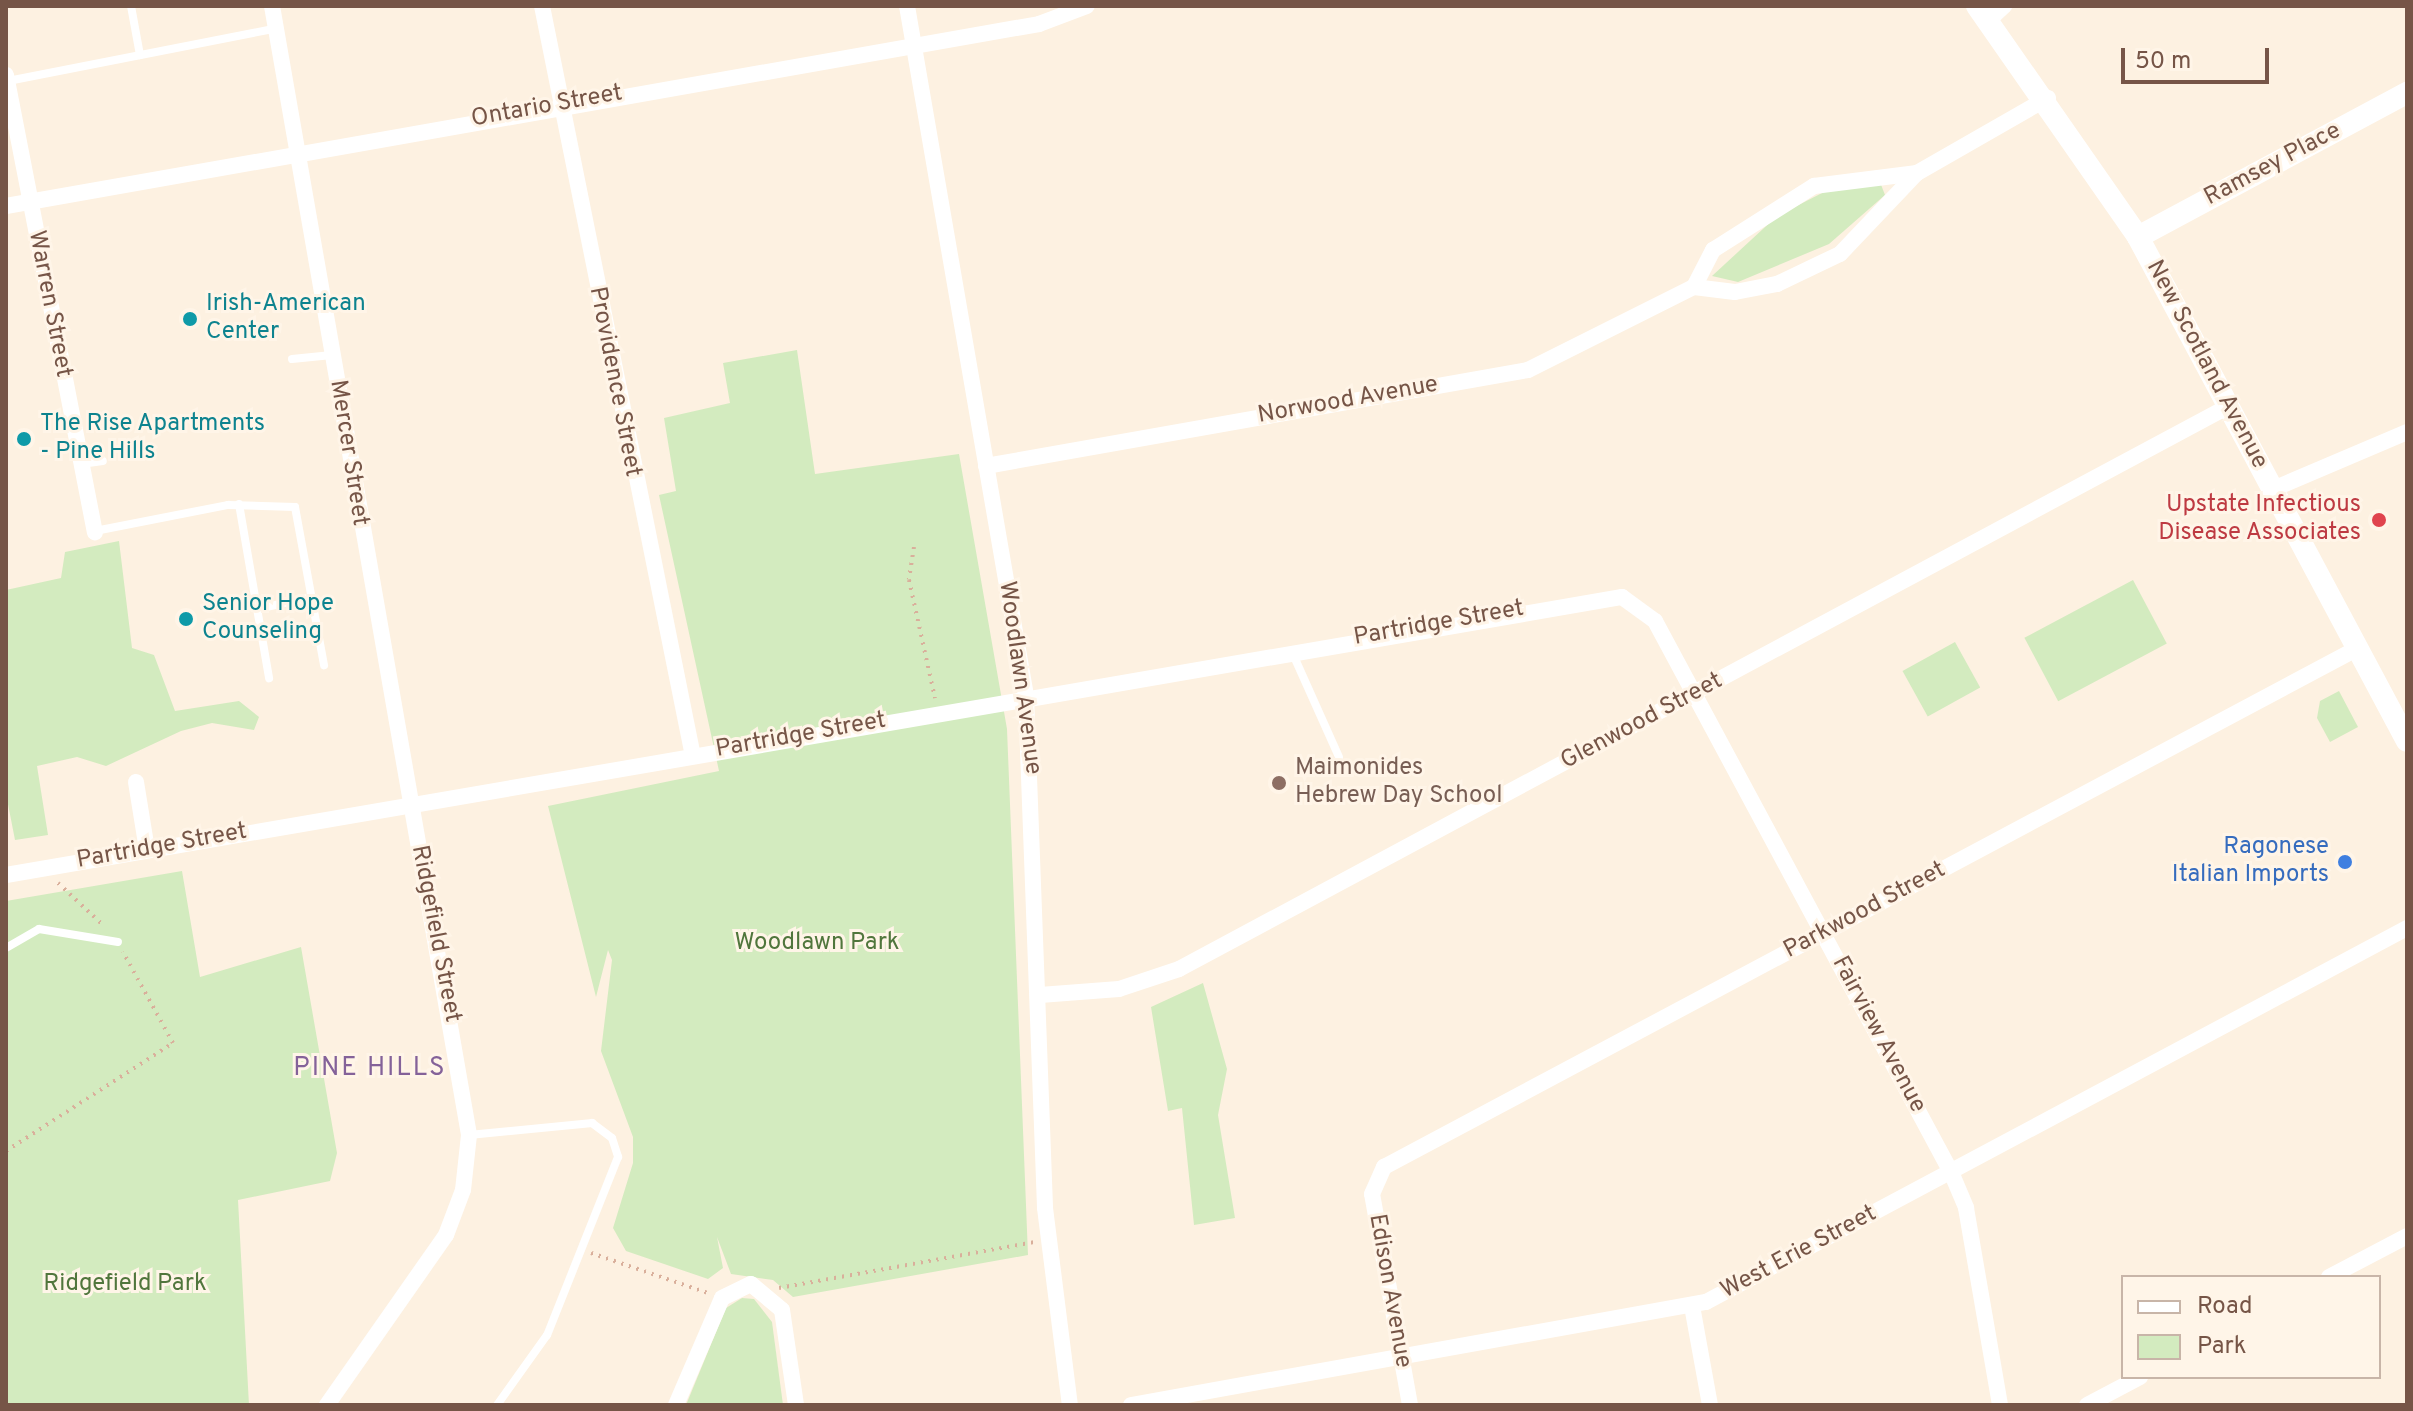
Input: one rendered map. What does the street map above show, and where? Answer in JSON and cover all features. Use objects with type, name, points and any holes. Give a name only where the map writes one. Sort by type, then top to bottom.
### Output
[{"type":"street","name":"Mercer Street","points":[[272,6],[410,804]]},
{"type":"street","name":"Providence Street","points":[[542,6],[693,756]]},
{"type":"street","name":"Woodlawn Avenue","points":[[907,6],[1026,696],[1048,1239],[1070,1405]]},
{"type":"street","name":"Ontario Street","points":[[6,206],[560,104],[1039,24],[1087,6]]},
{"type":"street","name":"New Scotland Avenue","points":[[1990,11],[2138,237],[2407,741]]},
{"type":"street","name":"Warren Street","points":[[7,78],[95,532]]},
{"type":"street","name":"Ramsey Place","points":[[2138,237],[2407,93]]},
{"type":"street","points":[[1917,173],[1814,186],[1713,250],[1694,287],[1735,292],[1806,274],[1840,254],[1917,173],[2048,98]]},
{"type":"street","name":"Norwood Avenue","points":[[986,466],[1528,370],[1694,287]]},
{"type":"street","name":"Glenwood Street","points":[[1040,995],[1119,989],[1179,969],[2229,406]]},
{"type":"street","points":[[2273,489],[2407,432]]},
{"type":"street","name":"Fairview Avenue","points":[[1595,598],[1622,597],[1646,610],[1695,694],[1951,1172],[1966,1208],[2000,1405]]},
{"type":"street","name":"Partridge Street","points":[[6,875],[1595,598]]},
{"type":"street","name":"Parkwood Street","points":[[1375,1178],[1392,1162],[2358,648]]},
{"type":"street","points":[[136,782],[147,850]]},
{"type":"street","name":"Ridgefield Street","points":[[330,1404],[446,1235],[463,1190],[469,1135],[410,804]]},
{"type":"street","name":"West Erie Street","points":[[1131,1405],[1692,1306],[1951,1172],[2407,928]]},
{"type":"street","name":"Edison Avenue","points":[[1375,1178],[1372,1201],[1410,1405]]},
{"type":"street","points":[[2333,1275],[2407,1236]]},
{"type":"street","points":[[676,1405],[722,1298],[745,1284],[771,1294],[782,1310],[796,1405]]},
{"type":"street","points":[[1692,1306],[1710,1405]]},
{"type":"street","points":[[2087,1405],[2136,1379]]},
{"type":"lane","points":[[131,6],[140,55]]},
{"type":"lane","points":[[7,78],[277,28]]},
{"type":"lane","points":[[292,359],[332,355]]},
{"type":"lane","points":[[81,464],[103,461]]},
{"type":"lane","points":[[95,532],[239,504],[295,507],[324,665]]},
{"type":"lane","points":[[239,504],[269,678]]},
{"type":"lane","points":[[257,609],[312,597]]},
{"type":"lane","points":[[1292,650],[1339,757]]},
{"type":"lane","points":[[6,948],[39,929],[118,942]]},
{"type":"lane","points":[[469,1135],[587,1122],[604,1129],[617,1166],[543,1344],[497,1405]]},
{"type":"path","points":[[914,547],[909,580],[938,712]]},
{"type":"path","points":[[6,1151],[173,1043],[118,942],[41,868]]},
{"type":"path","points":[[771,1294],[783,1285],[1048,1239]]},
{"type":"path","points":[[581,1250],[722,1298]]},
{"type":"green space","points":[[1880,182],[1885,195],[1829,244],[1738,282],[1712,276],[1777,216],[1824,192]]},
{"type":"green space","name":"Woodlawn Park","points":[[797,350],[815,474],[959,454],[1007,729],[1028,1255],[793,1297],[773,1280],[731,1274],[717,1237],[723,1268],[708,1279],[626,1251],[613,1228],[633,1163],[633,1137],[601,1051],[612,960],[608,950],[596,997],[548,806],[719,771],[659,495],[676,491],[664,418],[730,403],[723,363]]},
{"type":"green space","points":[[119,541],[132,648],[154,655],[175,711],[239,701],[259,717],[254,730],[212,723],[181,731],[106,766],[77,757],[37,766],[48,835],[15,840],[6,794],[6,590],[61,578],[65,552]]},
{"type":"green space","points":[[2133,580],[2167,644],[2058,701],[2024,638]]},
{"type":"green space","points":[[1955,642],[1980,687],[1928,717],[1903,671]]},
{"type":"green space","points":[[2339,691],[2358,727],[2330,742],[2317,718],[2320,701]]},
{"type":"green space","name":"Ridgefield Park","points":[[182,871],[200,977],[301,947],[337,1153],[330,1181],[238,1200],[249,1405],[6,1405],[6,901]]},
{"type":"green space","points":[[1203,983],[1227,1069],[1218,1115],[1235,1218],[1194,1225],[1182,1108],[1168,1111],[1151,1007]]},
{"type":"green space","points":[[742,1298],[754,1299],[772,1322],[783,1405],[686,1405],[726,1308]]},
{"type":"place","name":"Irish-American Center","points":[[190,319]]},
{"type":"place","name":"The Rise Apartments - Pine Hills","points":[[24,439]]},
{"type":"place","name":"Upstate Infectious Disease Associates","points":[[2379,520]]},
{"type":"place","name":"Senior Hope Counseling","points":[[186,619]]},
{"type":"place","name":"Maimonides Hebrew Day School","points":[[1279,783]]},
{"type":"place","name":"Ragonese Italian Imports","points":[[2345,862]]},
{"type":"district","name":"PINE HILLS","points":[[370,1069]]}]
